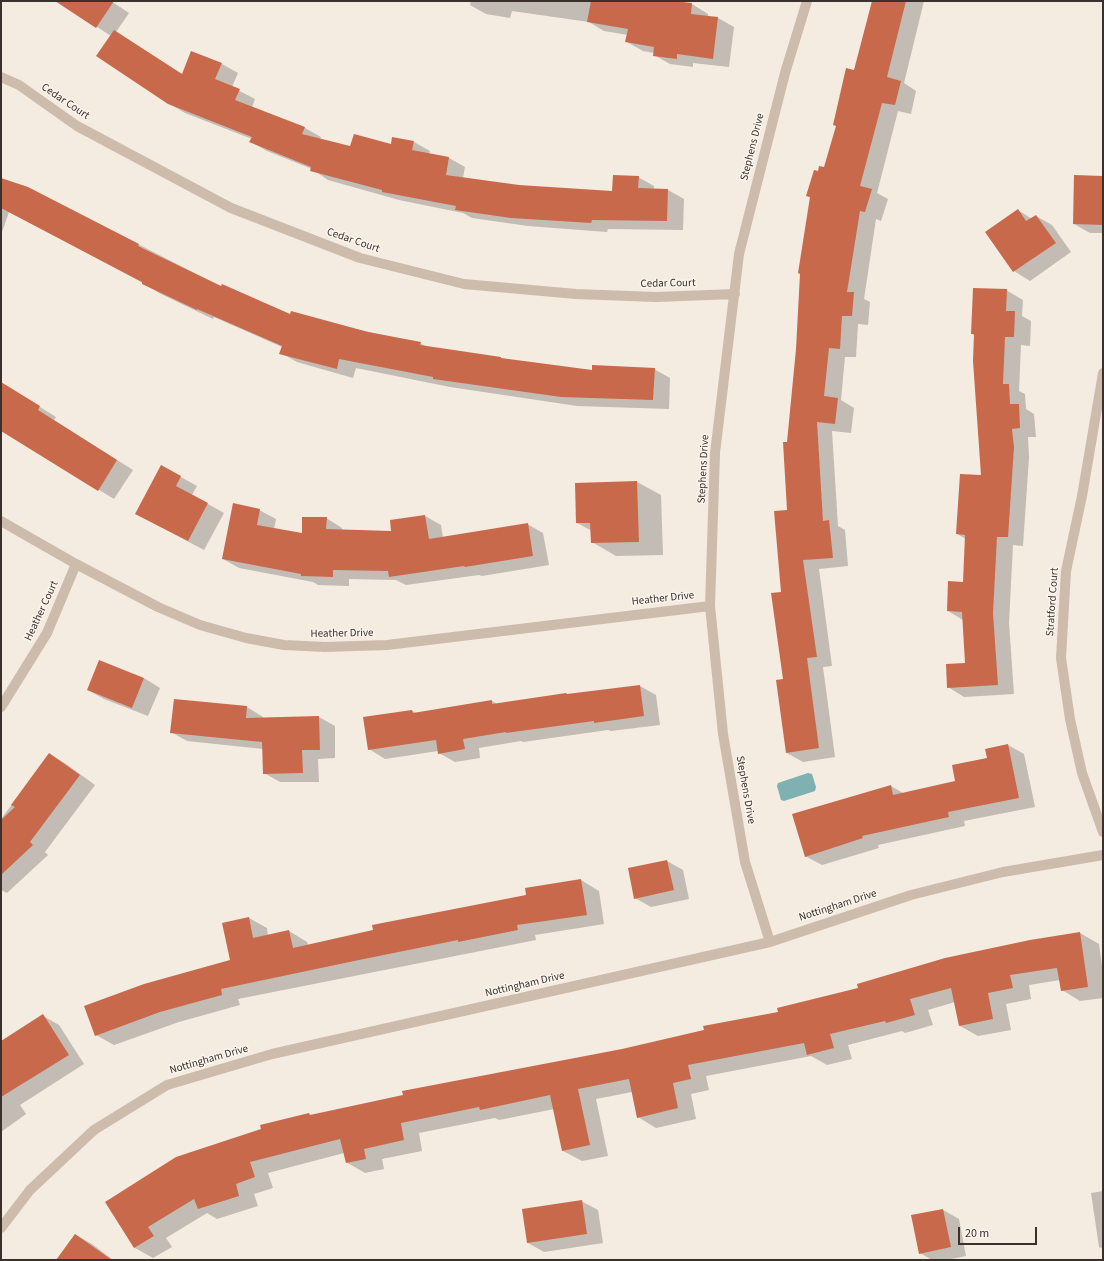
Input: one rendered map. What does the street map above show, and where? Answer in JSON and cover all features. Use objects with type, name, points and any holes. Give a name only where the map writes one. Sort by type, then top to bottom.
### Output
[{"type":"street","name":"Stephens Drive","points":[[770,942],[745,862],[723,734],[710,606],[715,453],[739,254],[784,73],[807,1]]},
{"type":"street","name":"Cedar Court","points":[[1,76],[19,85],[78,126],[231,208],[360,258],[464,284],[576,294],[632,296],[735,294]]},
{"type":"street","name":"Stratford Court","points":[[1103,373],[1082,496],[1066,571],[1061,658],[1070,720],[1082,772],[1103,832]]},
{"type":"street","name":"Heather Drive","points":[[1,521],[76,564],[158,607],[200,625],[246,638],[284,645],[305,647],[387,645],[710,606]]},
{"type":"street","name":"Heather Court","points":[[1,707],[47,633],[76,564]]},
{"type":"street","name":"Nottingham Drive","points":[[1,1228],[30,1190],[94,1130],[167,1085],[272,1054],[770,942],[911,895],[1003,872],[1103,855]]},
{"type":"water","points":[[808,773],[812,774],[816,787],[815,791],[784,801],[781,800],[777,786],[778,783]]},
{"type":"building","points":[[55,1],[114,1],[96,28]]},
{"type":"building","points":[[591,1],[673,1],[692,3],[691,14],[718,17],[713,59],[677,54],[677,59],[653,56],[654,47],[625,42],[628,29],[587,22]]},
{"type":"building","points":[[872,1],[906,1],[887,77],[901,81],[895,105],[882,103],[860,186],[872,189],[865,212],[860,211],[847,292],[854,292],[852,316],[842,316],[840,349],[829,348],[824,396],[838,398],[835,424],[817,422],[823,521],[829,520],[833,558],[803,560],[817,657],[807,658],[819,748],[786,753],[776,680],[783,679],[771,593],[781,592],[774,511],[787,510],[783,442],[787,442],[796,349],[800,274],[798,273],[810,197],[806,196],[814,170],[818,171],[819,166],[824,167],[836,126],[833,125],[846,68],[854,70]]},
{"type":"building","points":[[114,30],[182,74],[191,51],[222,63],[215,79],[240,89],[235,100],[305,127],[302,134],[350,146],[354,134],[391,144],[392,137],[414,141],[412,150],[449,157],[446,175],[519,185],[612,191],[613,175],[639,176],[638,188],[668,189],[667,221],[592,220],[591,223],[511,218],[455,210],[456,206],[382,192],[382,190],[310,171],[311,167],[249,142],[252,137],[168,104],[96,56]]},
{"type":"building","points":[[1074,175],[1103,176],[1103,225],[1073,224]]},
{"type":"building","points":[[1,178],[28,187],[139,244],[138,246],[221,286],[222,284],[290,314],[291,311],[368,332],[421,342],[420,345],[501,358],[592,370],[592,365],[655,368],[653,400],[561,397],[433,379],[433,377],[339,359],[337,369],[279,354],[282,346],[197,310],[142,284],[142,282],[1,208]]},
{"type":"building","points":[[1018,209],[1026,221],[1036,215],[1056,243],[1013,272],[985,232]]},
{"type":"building","points":[[973,288],[1007,289],[1006,311],[1015,311],[1014,337],[1005,337],[1003,384],[1009,384],[1010,404],[1019,404],[1020,428],[1012,429],[1014,447],[1008,537],[997,537],[993,613],[998,685],[947,688],[946,664],[965,663],[962,612],[947,611],[948,581],[963,582],[965,535],[956,534],[960,474],[981,475],[973,361],[974,334],[971,334]]},
{"type":"building","points":[[1,382],[40,406],[38,410],[117,460],[98,491],[1,431]]},
{"type":"building","points":[[161,465],[181,476],[176,486],[208,503],[188,541],[135,514]]},
{"type":"building","points":[[637,481],[639,542],[591,543],[590,523],[576,523],[575,483]]},
{"type":"building","points":[[233,503],[260,509],[257,525],[302,533],[302,517],[327,517],[326,529],[391,531],[390,520],[425,515],[429,539],[528,523],[533,556],[389,577],[388,571],[333,570],[333,577],[301,576],[301,574],[222,559]]},
{"type":"building","points":[[99,660],[144,678],[132,708],[87,690]]},
{"type":"building","points":[[640,685],[644,716],[506,732],[463,739],[465,749],[438,754],[436,740],[368,750],[363,717],[412,710],[413,713],[492,700],[492,704],[566,693]]},
{"type":"building","points":[[174,699],[247,706],[246,718],[319,716],[320,750],[302,750],[303,773],[263,774],[262,742],[170,733]]},
{"type":"building","points":[[1008,744],[1019,798],[948,812],[949,817],[862,836],[863,838],[805,857],[792,814],[891,785],[893,795],[955,781],[952,765],[987,758],[985,749]]},
{"type":"building","points":[[49,753],[80,775],[30,842],[33,845],[1,875],[1,820],[15,807],[11,805]]},
{"type":"building","points":[[667,860],[674,890],[634,899],[628,868]]},
{"type":"building","points":[[581,879],[587,915],[517,925],[518,930],[458,942],[458,940],[221,989],[222,995],[160,1012],[95,1036],[84,1006],[144,984],[230,960],[222,923],[249,917],[253,938],[289,930],[293,948],[373,930],[372,925],[526,895],[525,888]]},
{"type":"building","points":[[1080,932],[1088,987],[1061,991],[1057,968],[1010,975],[1013,988],[988,993],[993,1019],[959,1026],[951,988],[910,999],[915,1015],[886,1023],[885,1021],[830,1034],[834,1048],[807,1055],[804,1043],[688,1065],[691,1079],[673,1083],[678,1108],[637,1118],[629,1079],[578,1089],[590,1145],[562,1151],[550,1095],[480,1110],[479,1107],[401,1123],[404,1140],[364,1149],[366,1159],[346,1163],[340,1139],[250,1162],[255,1177],[236,1184],[239,1196],[198,1209],[194,1199],[148,1227],[154,1236],[134,1248],[105,1202],[176,1157],[261,1129],[260,1125],[309,1113],[310,1115],[403,1095],[402,1091],[622,1049],[704,1030],[703,1026],[778,1012],[777,1008],[858,988],[857,984],[945,958],[1030,940]]},
{"type":"building","points":[[43,1014],[69,1055],[1,1097],[1,1041]]},
{"type":"building","points":[[582,1200],[587,1234],[527,1243],[522,1209]]},
{"type":"building","points":[[943,1209],[951,1247],[919,1254],[911,1215]]},
{"type":"building","points":[[75,1234],[112,1260],[56,1260]]}]
